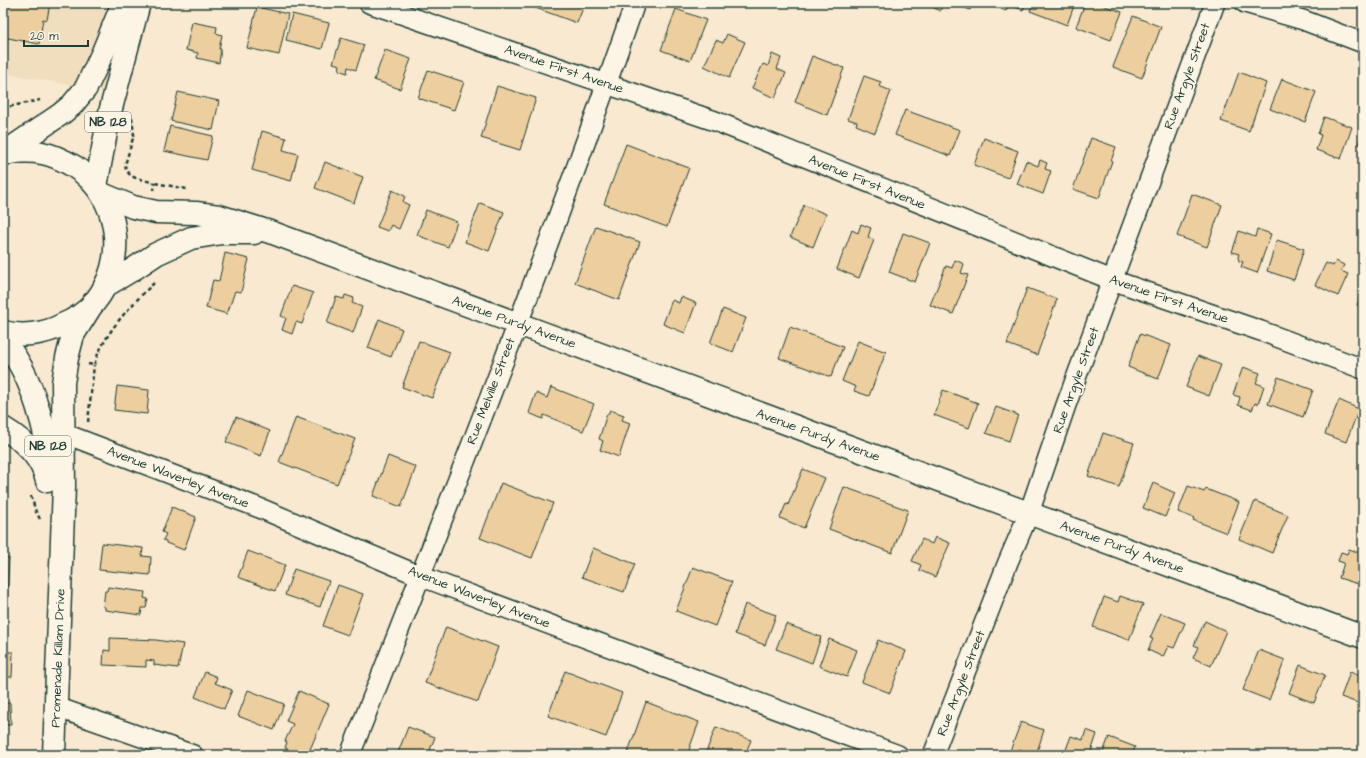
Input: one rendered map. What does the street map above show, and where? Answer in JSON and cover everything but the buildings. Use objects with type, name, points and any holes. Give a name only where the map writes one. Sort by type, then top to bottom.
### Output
[{"type":"street","name":"NB 128","points":[[3,154],[61,114],[72,105],[86,88],[104,52],[123,3]]},
{"type":"street","name":"NB 128","points":[[99,190],[109,116],[140,3]]},
{"type":"street","name":"Avenue First Avenue","points":[[369,3],[715,121],[1112,280],[1261,331],[1363,369]]},
{"type":"street","name":"Rue Melville Street","points":[[350,755],[518,323],[635,3]]},
{"type":"street","name":"Rue Argyle Street","points":[[933,755],[1008,562],[1029,513],[1066,405],[1215,3]]},
{"type":"street","points":[[1246,3],[1303,20],[1363,42]]},
{"type":"street","points":[[3,154],[27,151],[43,153],[62,160],[84,173],[99,190],[111,214],[116,237],[114,260],[99,294]]},
{"type":"street","name":"Avenue Purdy Avenue","points":[[99,190],[133,207],[156,212],[196,213],[219,216],[273,233],[1363,636]]},
{"type":"street","name":"Avenue Purdy Avenue","points":[[3,332],[32,334],[54,329],[75,319],[99,294],[132,270],[156,254],[191,238],[222,233],[273,233]]},
{"type":"street","name":"Promenade Killam Drive","points":[[54,755],[64,486],[63,383],[73,335],[99,294]]},
{"type":"street","name":"Promenade Killam Drive","points":[[3,341],[22,367],[43,424],[54,483],[58,549],[61,561]]},
{"type":"street","points":[[3,428],[18,438],[34,455],[46,475],[56,516]]},
{"type":"street","name":"Avenue Waverley Avenue","points":[[63,432],[262,509],[420,576],[898,755]]},
{"type":"street","points":[[56,707],[193,755]]},
{"type":"path","points":[[3,108],[42,100]]},
{"type":"path","points":[[134,135],[125,165],[126,170],[131,176],[189,190]]},
{"type":"path","points":[[153,194],[155,183]]},
{"type":"path","points":[[88,423],[94,365],[98,353],[110,332],[158,280]]},
{"type":"path","points":[[82,362],[94,365]]},
{"type":"shaded area","points":[[3,3],[142,3],[121,94],[3,73]]}]
